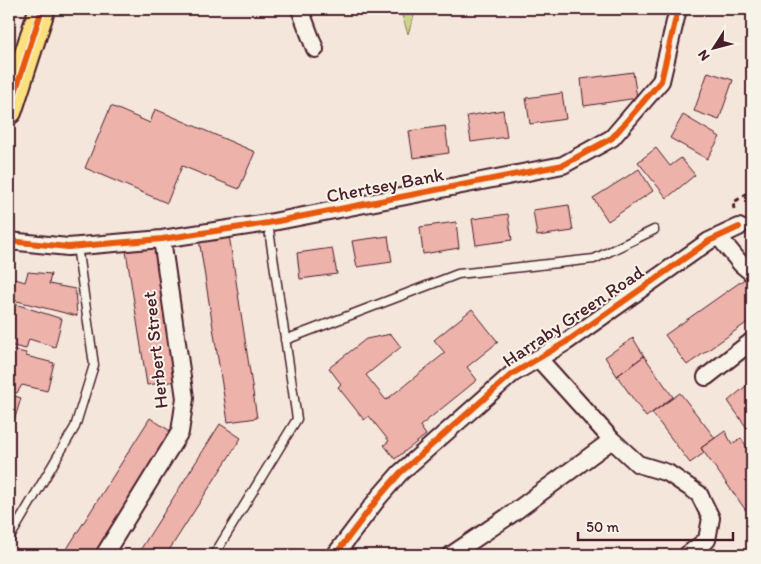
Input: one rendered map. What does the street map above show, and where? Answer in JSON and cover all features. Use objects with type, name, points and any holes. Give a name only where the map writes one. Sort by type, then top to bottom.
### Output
[{"type":"main road","points":[[9,111],[42,9]]},
{"type":"street","points":[[300,9],[315,49]]},
{"type":"street","name":"Chertsey Bank","points":[[9,241],[68,247],[162,239],[268,223],[563,165],[612,138],[661,81],[678,9]]},
{"type":"street","name":"Harraby Green Road","points":[[335,555],[379,497],[416,458],[512,374],[566,342],[709,241],[746,225]]},
{"type":"street","points":[[718,237],[741,264],[752,273]]},
{"type":"street","name":"Herbert Street","points":[[104,555],[180,432],[185,398],[162,239]]},
{"type":"street","points":[[706,377],[752,340]]},
{"type":"street","points":[[538,358],[612,440],[638,464],[668,473],[699,494],[711,518],[708,540],[686,555]]},
{"type":"street","points":[[450,555],[513,513],[612,440]]},
{"type":"lane","points":[[214,555],[297,420],[268,223]]},
{"type":"lane","points":[[285,340],[458,274],[594,259],[654,230]]},
{"type":"lane","points":[[9,539],[75,427],[94,365],[77,246]]},
{"type":"path","points":[[746,225],[733,203],[752,190]]},
{"type":"green space","points":[[400,9],[416,9],[408,34]]},
{"type":"building","points":[[628,9],[652,9],[651,13]]},
{"type":"building","points":[[633,72],[637,98],[584,106],[581,79]]},
{"type":"building","points":[[708,72],[733,80],[719,120],[694,111]]},
{"type":"building","points":[[562,93],[566,119],[530,124],[526,98]]},
{"type":"building","points":[[111,106],[150,123],[155,109],[255,152],[239,189],[182,166],[167,203],[85,168]]},
{"type":"building","points":[[503,110],[507,137],[471,142],[467,116]]},
{"type":"building","points":[[683,115],[720,137],[707,159],[670,138]]},
{"type":"building","points":[[445,126],[449,153],[413,158],[409,131]]},
{"type":"building","points":[[656,148],[670,166],[681,158],[695,175],[667,198],[638,162]]},
{"type":"building","points":[[639,169],[653,191],[608,221],[593,198]]},
{"type":"building","points":[[569,205],[573,231],[537,236],[533,210]]},
{"type":"building","points":[[508,214],[512,240],[476,245],[472,219]]},
{"type":"building","points":[[456,222],[459,248],[423,254],[420,227]]},
{"type":"building","points":[[229,235],[257,418],[228,422],[199,239]]},
{"type":"building","points":[[388,236],[392,262],[357,267],[352,241]]},
{"type":"building","points":[[157,247],[178,381],[147,385],[126,251]]},
{"type":"building","points":[[332,248],[337,274],[300,279],[297,253]]},
{"type":"building","points":[[28,272],[51,274],[49,284],[75,289],[77,316],[9,299],[9,277],[25,282]]},
{"type":"building","points":[[746,278],[752,287],[752,319],[687,365],[665,335]]},
{"type":"building","points":[[9,302],[62,319],[55,347],[29,339],[26,349],[9,345]]},
{"type":"building","points":[[472,309],[498,342],[467,367],[477,380],[420,426],[426,435],[395,459],[384,445],[389,441],[369,416],[364,420],[338,387],[341,384],[329,368],[366,339],[391,334],[401,347],[366,375],[386,400],[445,353],[434,340]]},
{"type":"building","points":[[633,338],[644,356],[617,376],[605,357]]},
{"type":"building","points":[[9,349],[26,353],[26,356],[54,363],[47,391],[22,385],[17,393],[9,390]]},
{"type":"building","points":[[644,356],[673,397],[646,417],[617,376]]},
{"type":"building","points":[[752,381],[752,429],[749,431],[728,401]]},
{"type":"building","points":[[680,393],[715,438],[701,448],[704,453],[690,463],[652,413]]},
{"type":"building","points":[[9,394],[21,398],[9,438]]},
{"type":"building","points":[[150,418],[172,432],[93,555],[63,555]]},
{"type":"building","points":[[220,424],[241,438],[166,555],[137,555]]},
{"type":"building","points":[[725,431],[732,444],[741,438],[752,454],[752,514],[750,516],[701,448]]},
{"type":"cycle path","points":[[9,111],[42,9]]},
{"type":"cycle path","points":[[9,241],[68,247],[162,239],[268,223],[563,165],[612,138],[661,81],[678,9]]},
{"type":"cycle path","points":[[335,555],[379,497],[400,473],[512,374],[566,342],[709,241],[739,227]]}]
